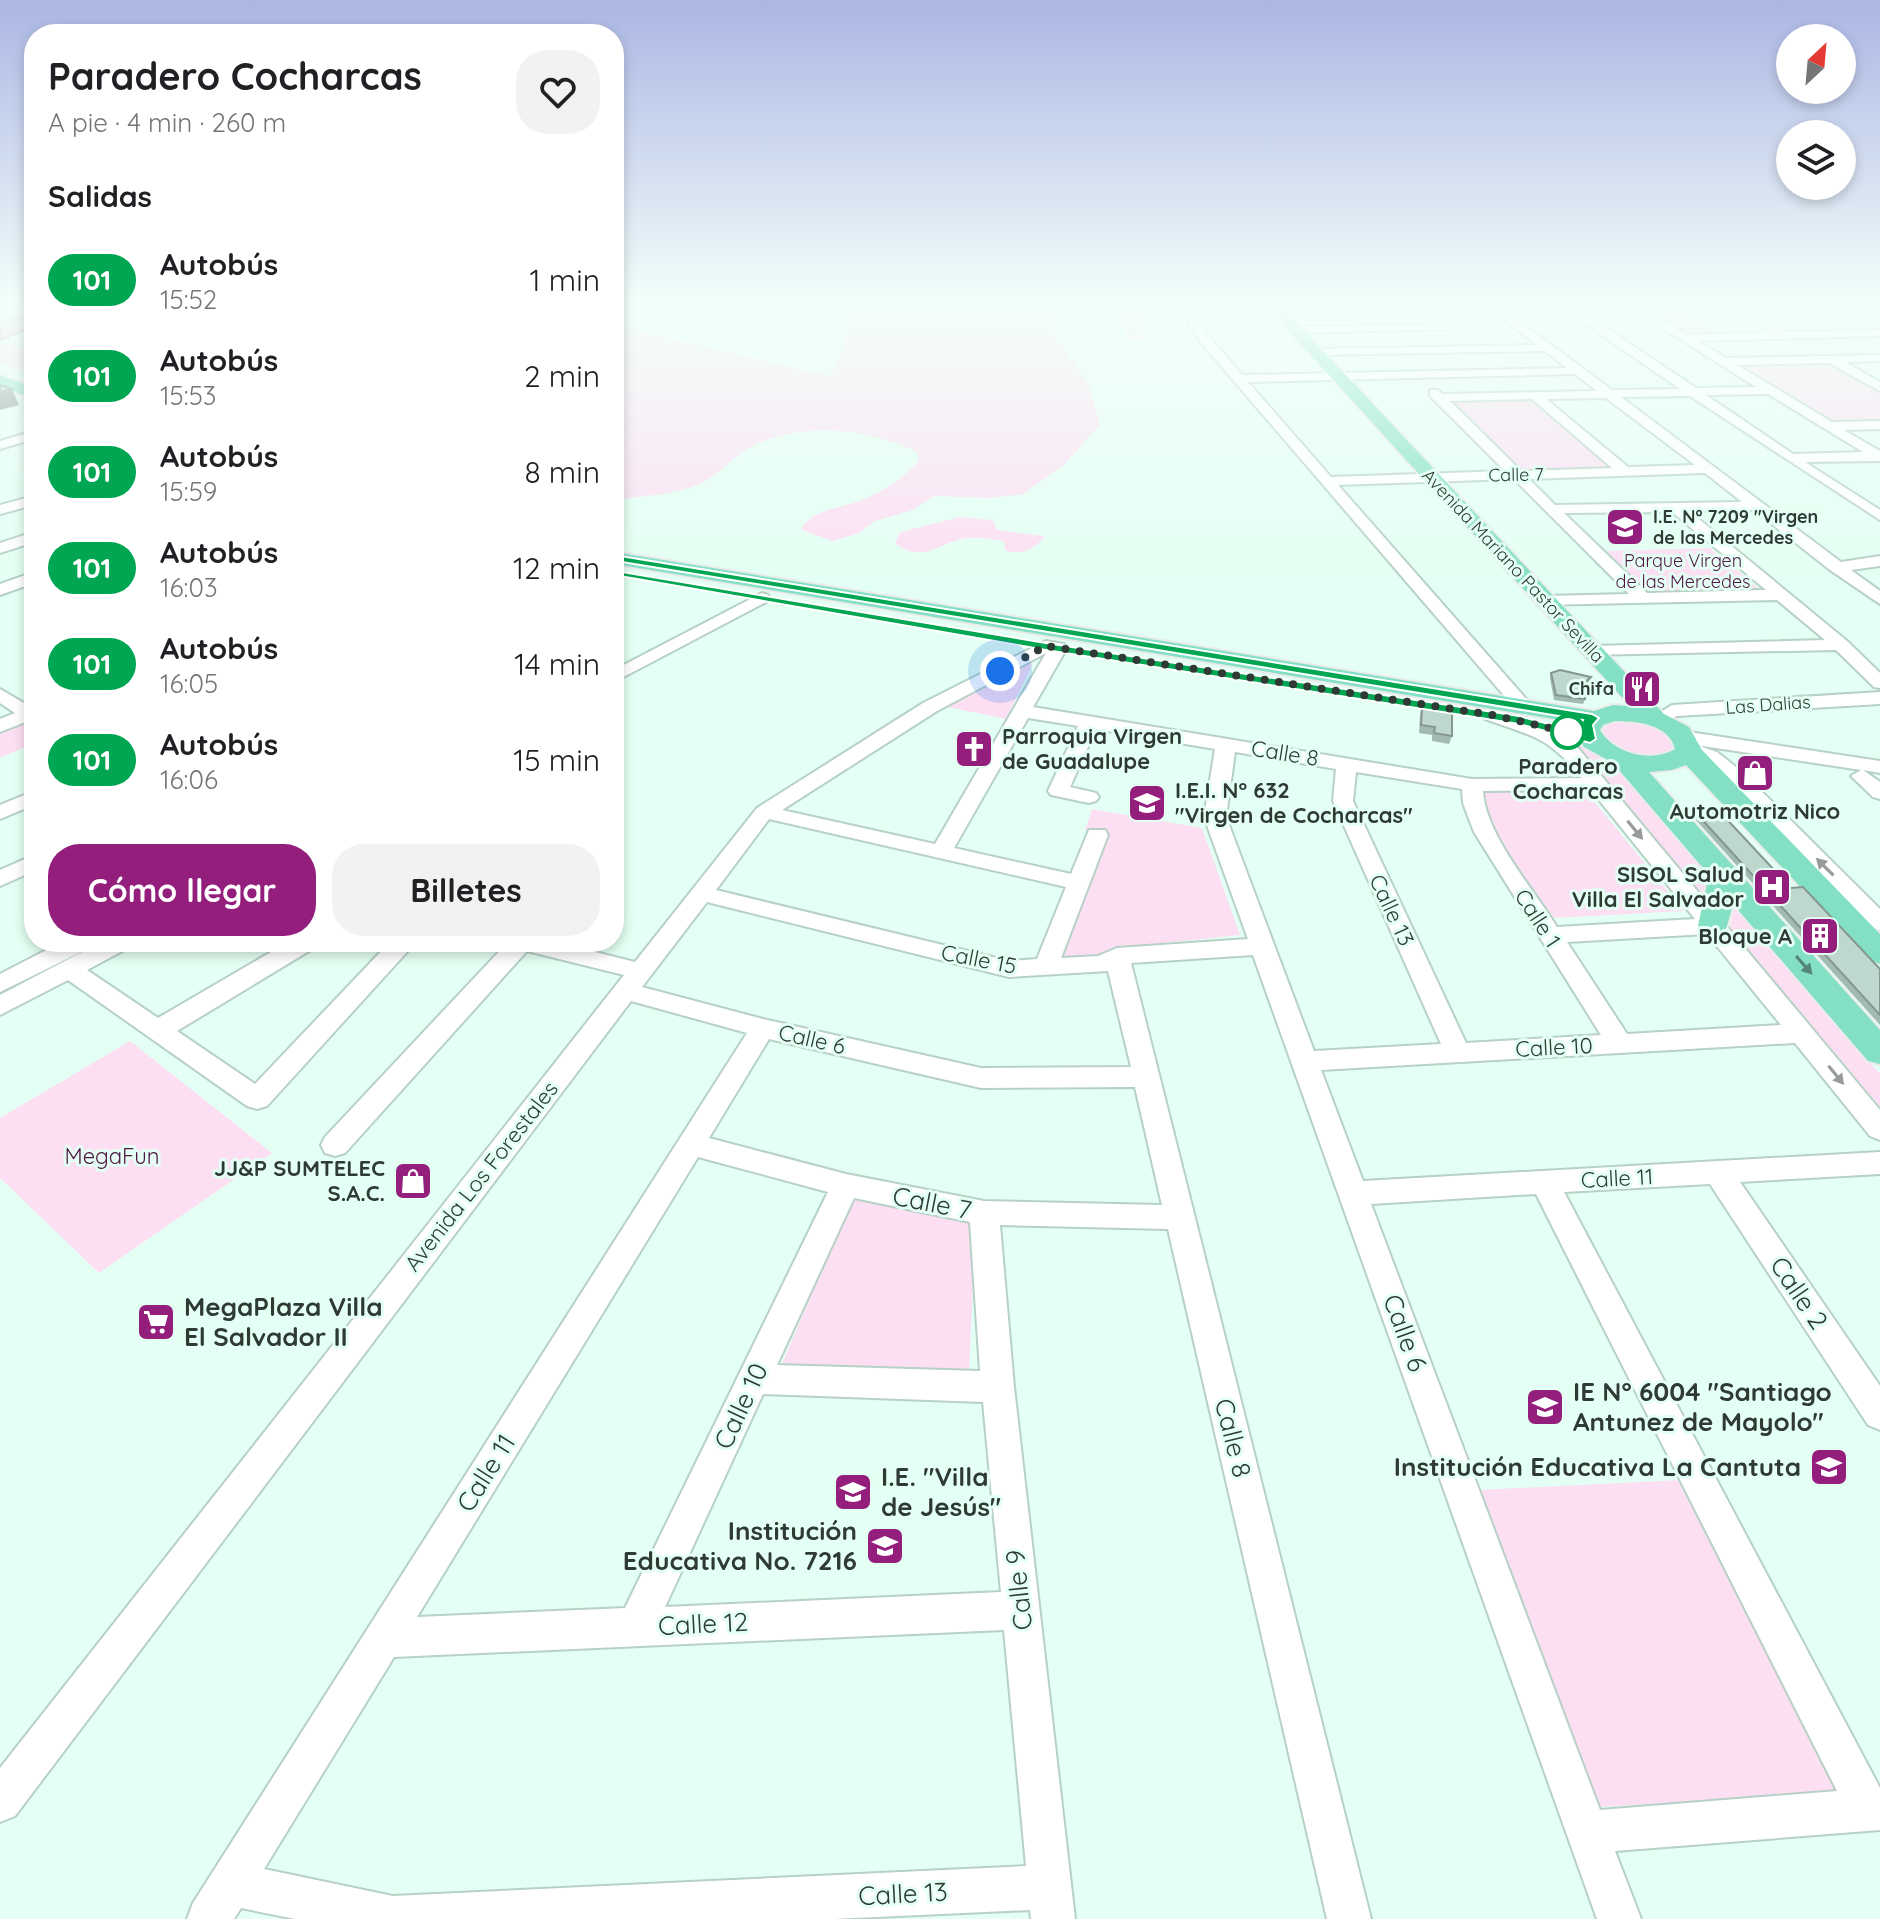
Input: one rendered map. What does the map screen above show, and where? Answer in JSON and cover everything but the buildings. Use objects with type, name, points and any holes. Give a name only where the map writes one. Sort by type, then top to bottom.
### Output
[{"type":"main road","name":"Avenida Mariano Pastor Sevilla","points":[[1349,397],[1627,713]]},
{"type":"main road","name":"Avenida Mariano Pastor Sevilla","points":[[1421,477],[1656,720]]},
{"type":"main road","points":[[624,560],[1526,709],[1591,728],[1623,759],[1880,1052]]},
{"type":"main road","points":[[624,574],[1052,647],[1545,725],[1591,728],[1627,713],[1656,720],[1688,746],[1880,953]]},
{"type":"main road","points":[[1623,759],[1668,764],[1679,761],[1688,746]]},
{"type":"main road","points":[[1714,926],[1724,873]]},
{"type":"street","points":[[1253,397],[1526,709]]},
{"type":"street","points":[[1439,398],[1508,397]]},
{"type":"street","points":[[1536,397],[1625,472]]},
{"type":"street","points":[[1608,397],[1880,599]]},
{"type":"street","points":[[1701,397],[1880,516]]},
{"type":"street","points":[[1781,397],[1880,456]]},
{"type":"street","points":[[1439,398],[1642,598]]},
{"type":"street","points":[[1830,426],[1880,425]]},
{"type":"street","points":[[1790,458],[1880,456]]},
{"type":"street","name":"Calle 7","points":[[1327,481],[1706,469]]},
{"type":"street","points":[[0,510],[24,503]]},
{"type":"street","points":[[1551,509],[1754,506]]},
{"type":"street","points":[[1675,507],[1841,645],[1880,683]]},
{"type":"street","points":[[0,548],[24,540]]},
{"type":"street","points":[[1836,567],[1880,561]]},
{"type":"street","points":[[0,590],[24,581]]},
{"type":"street","points":[[1544,601],[1781,595]]},
{"type":"street","points":[[624,657],[753,596]]},
{"type":"street","points":[[624,671],[753,596]]},
{"type":"street","points":[[1592,651],[1841,645]]},
{"type":"street","points":[[941,852],[1022,711],[1052,647]]},
{"type":"street","name":"Avenida Los Forestales","points":[[0,1801],[764,812],[930,707],[1052,647]]},
{"type":"street","points":[[0,695],[24,711]]},
{"type":"street","name":"Las Dalias","points":[[1656,720],[1672,711],[1880,698]]},
{"type":"street","name":"Calle 8","points":[[1022,711],[1472,785],[1597,784]]},
{"type":"street","points":[[1492,715],[1554,737],[1597,784],[1880,1129]]},
{"type":"street","points":[[0,726],[24,718]]},
{"type":"street","points":[[1089,722],[1058,791],[1089,797]]},
{"type":"street","name":"Calle 6","points":[[1226,744],[1215,817],[1619,1919]]},
{"type":"street","points":[[1688,746],[1874,774],[1880,793]]},
{"type":"street","points":[[1688,746],[1710,756],[1734,775],[1880,922]]},
{"type":"street","name":"Calle 13","points":[[1347,763],[1343,801],[1458,1053]]},
{"type":"street","name":"Calle 1","points":[[1472,785],[1477,818],[1620,1044]]},
{"type":"street","points":[[0,813],[24,802]]},
{"type":"street","points":[[764,812],[1079,883]]},
{"type":"street","points":[[1046,967],[1097,835]]},
{"type":"street","name":"Calle 15","points":[[699,893],[1009,969],[1103,964],[1117,956],[1263,946]]},
{"type":"street","points":[[1549,935],[1714,926]]},
{"type":"street","points":[[0,984],[62,952]]},
{"type":"street","points":[[0,1006],[101,952]]},
{"type":"street","points":[[158,1030],[289,952]]},
{"type":"street","points":[[69,969],[257,1099],[395,952]]},
{"type":"street","points":[[335,1145],[513,952]]},
{"type":"street","name":"Calle 6","points":[[550,952],[763,1028],[981,1078],[1146,1077]]},
{"type":"street","name":"Calle 8","points":[[1117,956],[1349,1919]]},
{"type":"street","name":"Calle 11","points":[[221,1901],[763,1028]]},
{"type":"street","name":"Calle 10","points":[[1306,1061],[1802,1033]]},
{"type":"street","name":"Calle 7","points":[[691,1144],[846,1185],[984,1213],[1180,1217]]},
{"type":"street","name":"Calle 11","points":[[1354,1193],[1880,1163]]},
{"type":"street","name":"Calle 2","points":[[1717,1172],[1880,1414]]},
{"type":"street","points":[[1544,1182],[1874,1809],[1588,1832]]},
{"type":"street","name":"Calle 10","points":[[636,1627],[846,1185]]},
{"type":"street","name":"Calle 9","points":[[984,1213],[998,1387],[1052,1903]]},
{"type":"street","points":[[753,1379],[998,1387]]},
{"type":"street","name":"Calle 12","points":[[384,1638],[1021,1610]]},
{"type":"street","name":"Calle 13","points":[[221,1901],[393,1918],[1052,1903]]},
{"type":"green space","points":[[624,397],[1092,397],[1100,425],[1065,464],[1023,494],[991,498],[934,496],[913,510],[875,521],[859,533],[833,541],[801,530],[819,513],[862,500],[893,483],[919,460],[917,452],[876,437],[830,430],[808,431],[764,441],[744,451],[712,477],[690,488],[624,499]]},
{"type":"green space","points":[[1787,397],[1880,397],[1880,421],[1828,422]]},
{"type":"green space","points":[[1533,401],[1616,469],[1524,472],[1450,402]]},
{"type":"green space","points":[[960,517],[993,520],[997,530],[1045,536],[1037,545],[1022,552],[1005,550],[1004,541],[980,538],[957,540],[922,552],[905,549],[895,543],[900,532]]},
{"type":"green space","name":"Parque Virgen de las Mercedes","points":[[1710,548],[1762,591],[1650,594],[1604,551]]},
{"type":"green space","points":[[1025,663],[1033,663],[1006,719],[943,706]]},
{"type":"green space","points":[[24,719],[24,747],[0,758],[0,727]]},
{"type":"green space","points":[[1640,723],[1655,728],[1675,742],[1675,748],[1658,758],[1637,756],[1601,733],[1607,724]]},
{"type":"green space","points":[[1573,741],[1617,766],[1707,872],[1710,881],[1707,907]]},
{"type":"green space","points":[[1480,789],[1584,789],[1684,911],[1554,918],[1491,830]]},
{"type":"green space","points":[[1092,809],[1202,828],[1240,935],[1115,948],[1098,961],[1062,960],[1107,835],[1085,830]]},
{"type":"green space","points":[[1735,902],[1880,1074],[1880,1107],[1732,931],[1730,927]]},
{"type":"green space","name":"MegaFun","points":[[130,1041],[272,1153],[99,1273],[0,1178],[0,1118]]},
{"type":"green space","points":[[860,1196],[976,1220],[969,1373],[781,1366],[851,1202]]},
{"type":"green space","points":[[1682,1480],[1841,1793],[1599,1807],[1477,1490]]},
{"type":"bus line","name":"101","points":[[624,560],[1592,718],[1586,731],[1590,739],[1519,720],[1046,646],[624,574]]},
{"type":"place","name":"I.E. N° 7209 \"Virgen de las Mercedes","points":[[1625,527]]},
{"type":"place","name":"Chifa","points":[[1642,689]]},
{"type":"place","name":"Paradero Cocharcas","points":[[1568,732]]},
{"type":"place","name":"Parroquia Virgen de Guadalupe","points":[[974,749]]},
{"type":"place","name":"Automotriz Nico","points":[[1755,773]]},
{"type":"place","name":"I.E.I. N° 632 \"Virgen de Cocharcas\"","points":[[1147,803]]},
{"type":"place","name":"SISOL Salud Villa El Salvador","points":[[1772,887]]},
{"type":"place","name":"Bloque A","points":[[1820,936]]},
{"type":"place","name":"JJ&P SUMTELEC S.A.C.","points":[[413,1181]]},
{"type":"place","name":"MegaPlaza Villa El Salvador II","points":[[156,1322]]},
{"type":"place","name":"IE N° 6004 \"Santiago Antunez de Mayolo\"","points":[[1545,1407]]},
{"type":"place","name":"Institución Educativa La Cantuta","points":[[1829,1467]]},
{"type":"place","name":"I.E. \"Villa de Jesús\"","points":[[853,1492]]},
{"type":"place","name":"Institución Educativa No. 7216","points":[[885,1546]]},
{"type":"route","points":[[1000,671],[1046,646],[1492,715],[1568,732]]}]
